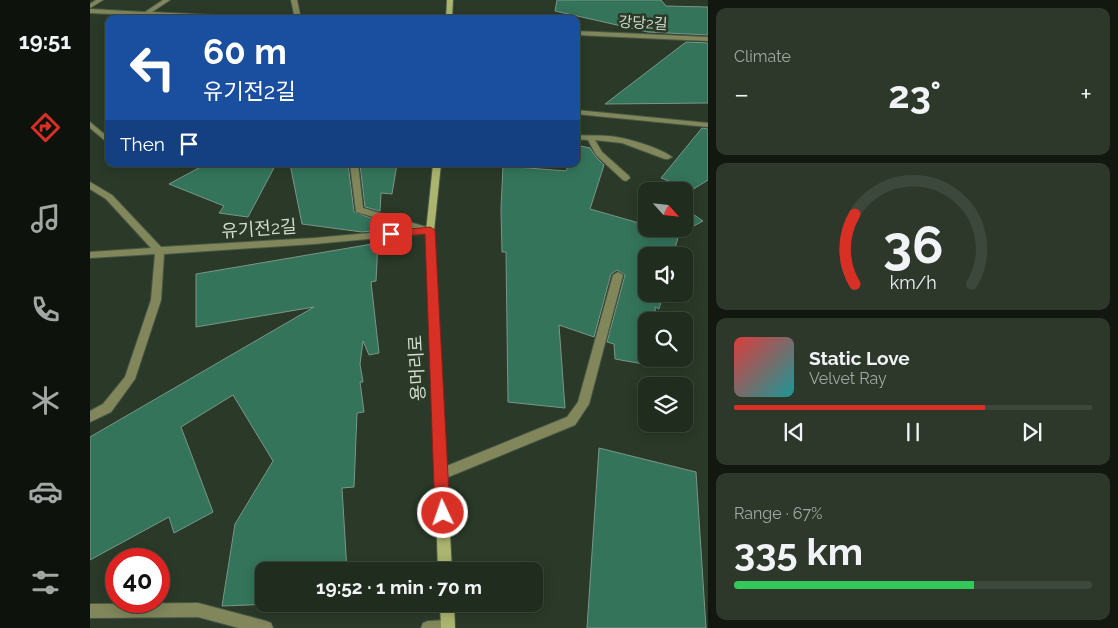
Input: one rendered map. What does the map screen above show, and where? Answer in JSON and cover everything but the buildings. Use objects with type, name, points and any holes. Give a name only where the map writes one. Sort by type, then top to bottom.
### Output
[{"type":"street","points":[[90,6],[100,0]]},
{"type":"street","points":[[146,14],[166,0]]},
{"type":"street","points":[[294,0],[297,15]]},
{"type":"street","points":[[449,15],[450,0]]},
{"type":"street","points":[[90,11],[168,15]]},
{"type":"street","name":"강당2길","points":[[580,33],[708,39]]},
{"type":"street","points":[[580,112],[708,125]]},
{"type":"street","points":[[90,124],[105,138]]},
{"type":"street","points":[[580,138],[606,138],[634,143],[668,157]]},
{"type":"street","points":[[591,139],[599,153],[626,178]]},
{"type":"street","points":[[354,167],[359,210],[430,230]]},
{"type":"street","name":"용머리로","points":[[437,167],[430,230],[446,562]]},
{"type":"street","points":[[90,185],[109,197],[160,252],[156,300],[130,379],[107,408],[90,417]]},
{"type":"street","name":"유기전2길","points":[[90,255],[160,252],[430,230]]},
{"type":"street","points":[[441,474],[571,421],[583,404],[618,275]]},
{"type":"street","points":[[90,611],[198,610],[266,628]]},
{"type":"street","points":[[428,628],[448,628],[447,612]]},
{"type":"route","points":[[391,234],[430,230],[443,513]]}]
